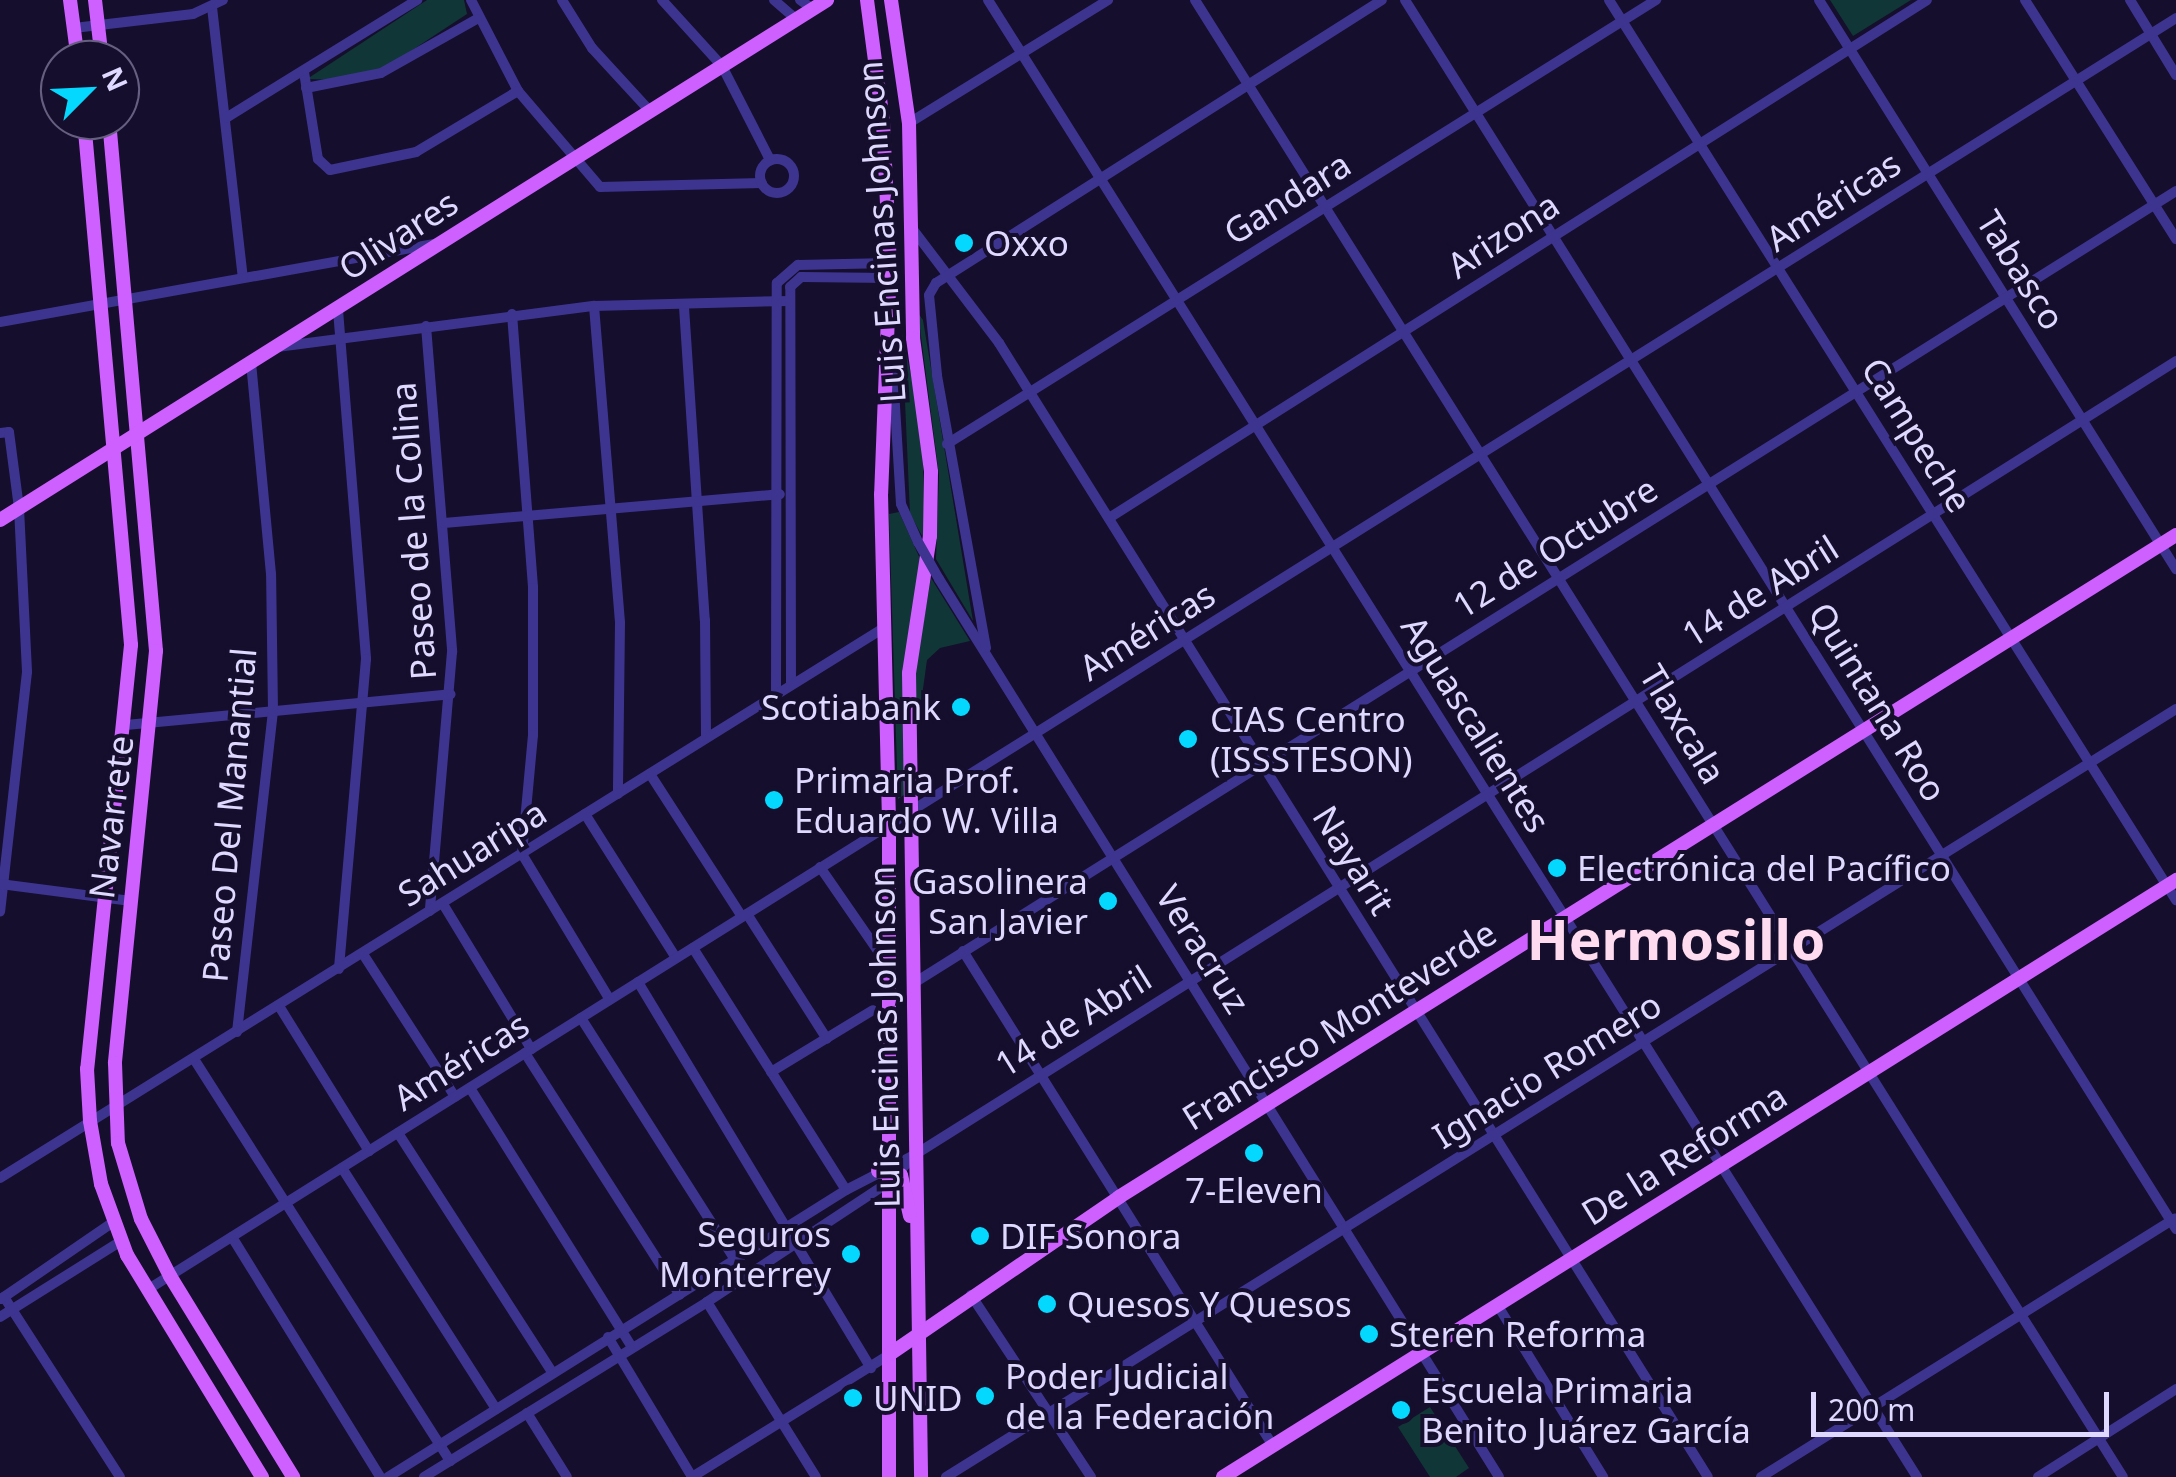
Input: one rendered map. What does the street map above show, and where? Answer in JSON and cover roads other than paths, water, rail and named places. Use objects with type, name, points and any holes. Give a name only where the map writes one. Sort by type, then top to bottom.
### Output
[{"type":"main road","points":[[70,0],[76,40]]},
{"type":"main road","points":[[96,0],[100,40]]},
{"type":"main road","name":"Olivares","points":[[0,520],[796,19],[806,5],[828,0]]},
{"type":"main road","name":"Luis Encinas Johnson","points":[[867,0],[884,122],[890,271],[882,630],[889,825],[889,1477]]},
{"type":"main road","name":"Luis Encinas Johnson","points":[[891,0],[909,123],[913,338],[931,507],[910,653],[922,1477]]},
{"type":"main road","name":"Navarrete","points":[[86,140],[104,301],[131,645],[126,725],[87,1069],[90,1121],[112,1223],[146,1290],[262,1477]]},
{"type":"main road","name":"Navarrete","points":[[110,140],[128,298],[156,650],[153,722],[131,901],[114,1108],[131,1192],[170,1276],[293,1477]]},
{"type":"main road","name":"Francisco Monteverde","points":[[890,1354],[919,1329],[1119,1197],[2176,535]]},
{"type":"main road","name":"De la Reforma","points":[[1224,1477],[2172,883]]},
{"type":"main road","points":[[888,1172],[917,1241]]},
{"type":"street","points":[[226,118],[417,0]]},
{"type":"street","points":[[471,0],[518,91],[606,189],[762,182],[780,193],[793,182],[791,166],[770,160],[722,66],[662,0]]},
{"type":"street","points":[[562,0],[592,48],[650,111]]},
{"type":"street","points":[[774,0],[796,19]]},
{"type":"street","name":"Aguascalientes","points":[[988,0],[1916,1477]]},
{"type":"street","points":[[909,123],[1108,0]]},
{"type":"street","name":"Tlaxcala","points":[[1196,0],[2123,1477]]},
{"type":"street","points":[[987,654],[947,444],[929,294],[947,273],[1382,0]]},
{"type":"street","name":"Quintana Roo","points":[[1405,0],[2174,1222]]},
{"type":"street","name":"Campeche","points":[[1609,0],[2091,764],[2172,883],[2176,900]]},
{"type":"street","name":"Gandara","points":[[947,444],[1656,0]]},
{"type":"street","name":"Tabasco","points":[[1818,0],[2176,570]]},
{"type":"street","name":"Arizona","points":[[1110,518],[1927,0]]},
{"type":"street","points":[[2025,0],[2176,239]]},
{"type":"street","points":[[2130,0],[2176,75]]},
{"type":"street","points":[[74,28],[218,3],[242,277]]},
{"type":"street","name":"Américas","points":[[146,1290],[2176,18]]},
{"type":"street","points":[[306,88],[381,73],[478,19]]},
{"type":"street","points":[[304,72],[318,158],[330,170],[416,152],[518,91]]},
{"type":"street","points":[[762,182],[770,160]]},
{"type":"street","name":"12 de Octubre","points":[[914,983],[2176,191]]},
{"type":"street","name":"Nayarit","points":[[911,228],[1030,393],[1110,518],[1708,1477]]},
{"type":"street","points":[[0,322],[440,242]]},
{"type":"street","points":[[776,694],[776,302],[780,277],[798,265],[890,271]]},
{"type":"street","points":[[791,685],[790,287],[801,277],[890,271]]},
{"type":"street","name":"Veracruz","points":[[889,301],[900,504],[918,542],[1499,1477]]},
{"type":"street","points":[[277,347],[594,306],[788,302]]},
{"type":"street","points":[[594,306],[613,509],[618,794]]},
{"type":"street","points":[[684,307],[699,501],[706,738]]},
{"type":"street","points":[[338,310],[364,605],[366,702],[339,969]]},
{"type":"street","points":[[512,314],[529,516],[532,735],[522,854],[610,1000]]},
{"type":"street","name":"Paseo de la Colina","points":[[426,326],[444,524],[451,694],[430,911]]},
{"type":"street","name":"14 de Abril","points":[[424,1477],[440,1473],[450,1461],[708,1302],[798,1242],[888,1172],[1188,980],[2176,362]]},
{"type":"street","name":"Paseo Del Manantial","points":[[236,1032],[273,711],[270,574],[251,363]]},
{"type":"street","points":[[0,912],[27,685],[19,508],[5,433]]},
{"type":"street","points":[[444,524],[791,493]]},
{"type":"street","name":"Sahuaripa","points":[[0,1178],[882,630]]},
{"type":"street","points":[[126,725],[451,694]]},
{"type":"street","name":"Ignacio Romero","points":[[946,1477],[2176,709]]},
{"type":"street","points":[[650,774],[826,1039]]},
{"type":"street","points":[[585,814],[676,958]]},
{"type":"street","points":[[820,867],[887,964]]},
{"type":"street","points":[[2,884],[131,901]]},
{"type":"street","points":[[443,904],[528,1051],[680,1295]]},
{"type":"street","points":[[693,948],[846,1190]]},
{"type":"street","points":[[963,952],[1274,1446]]},
{"type":"street","points":[[363,954],[455,1097]]},
{"type":"street","points":[[638,982],[871,1368]]},
{"type":"street","points":[[278,1006],[368,1151]]},
{"type":"street","points":[[772,1072],[873,1010]]},
{"type":"street","points":[[581,1018],[735,1260]]},
{"type":"street","points":[[194,1059],[450,1461]]},
{"type":"street","points":[[470,1088],[632,1346]]},
{"type":"street","points":[[398,1132],[552,1372]]},
{"type":"street","points":[[342,1168],[496,1408]]},
{"type":"street","name":"14 de Abril","points":[[388,1477],[846,1190],[888,1172]]},
{"type":"street","points":[[1760,1477],[2174,1222]]},
{"type":"street","points":[[112,1223],[2,1298],[120,1477]]},
{"type":"street","points":[[232,1237],[380,1477]]},
{"type":"street","points":[[0,1317],[121,1241]]},
{"type":"street","points":[[971,1294],[1090,1477]]},
{"type":"street","points":[[708,1302],[816,1477]]},
{"type":"street","points":[[1498,1306],[1603,1477]]},
{"type":"street","points":[[608,1338],[692,1477]]},
{"type":"street","name":"Francisco Monteverde","points":[[692,1477],[890,1354]]},
{"type":"street","points":[[2038,1477],[2176,1389]]},
{"type":"street","points":[[527,1413],[567,1477]]},
{"type":"street","points":[[427,1453],[440,1473]]},
{"type":"place","name":"Oxxo","points":[[964,243]]},
{"type":"place","name":"Scotiabank","points":[[961,707]]},
{"type":"place","name":"CIAS Centro (ISSSTESON)","points":[[1188,739]]},
{"type":"place","name":"Primaria Prof. Eduardo W. Villa","points":[[774,800]]},
{"type":"place","name":"Electrónica del Pacífico","points":[[1557,868]]},
{"type":"place","name":"Gasolinera San Javier","points":[[1108,901]]},
{"type":"place","name":"7-Eleven","points":[[1254,1153]]},
{"type":"place","name":"DIF Sonora","points":[[980,1236]]},
{"type":"place","name":"Seguros Monterrey","points":[[851,1254]]},
{"type":"place","name":"Quesos Y Quesos","points":[[1047,1304]]},
{"type":"place","name":"Steren Reforma","points":[[1369,1334]]},
{"type":"place","name":"Poder Judicial de la Federación","points":[[985,1396]]},
{"type":"place","name":"UNID","points":[[853,1398]]},
{"type":"place","name":"Escuela Primaria Benito Juárez García","points":[[1401,1410]]},
{"type":"district","name":"Hermosillo","points":[[1676,939]]}]
